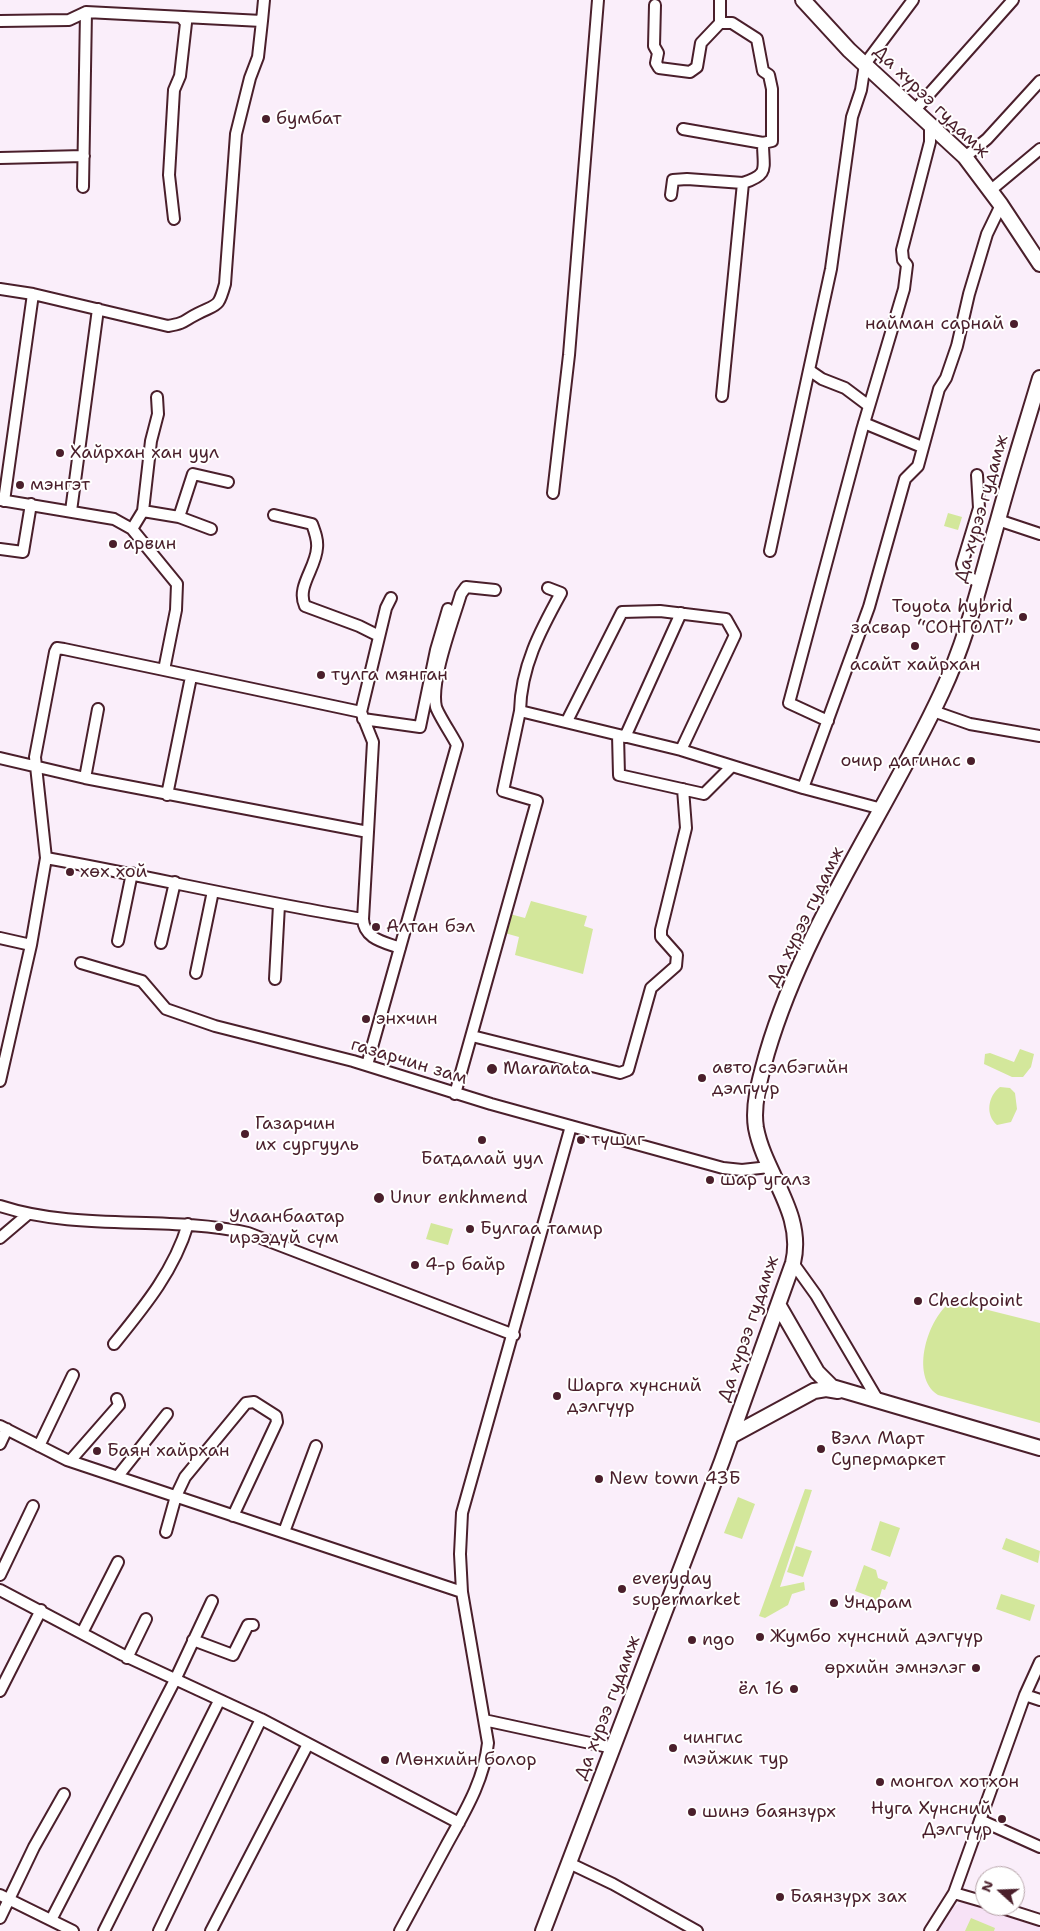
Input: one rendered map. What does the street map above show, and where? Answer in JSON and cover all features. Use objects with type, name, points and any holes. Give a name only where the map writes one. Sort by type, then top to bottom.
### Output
[{"type":"main road","name":"Да хүрээ гудамж","points":[[803,0],[834,36],[965,157],[1002,205],[1040,264]]},
{"type":"main road","name":"Да хүрээ гудамж","points":[[543,1931],[731,1436],[793,1263],[796,1243],[795,1225],[785,1198],[769,1167],[756,1128],[755,1112],[768,1052],[782,1008],[800,965],[933,711],[958,654],[981,584],[1040,378]]},
{"type":"main road","points":[[779,1306],[819,1376],[828,1384],[844,1392]]},
{"type":"main road","points":[[731,1436],[814,1391],[826,1389],[844,1392],[1040,1448]]},
{"type":"street","points":[[0,290],[33,294],[168,326],[184,323],[197,314],[214,308],[221,299],[226,284],[236,134],[248,86],[258,57],[264,0]]},
{"type":"street","points":[[552,492],[568,365],[598,0]]},
{"type":"street","points":[[655,5],[654,46],[658,53],[656,63],[659,68],[690,72],[697,68],[701,43],[720,23],[720,0]]},
{"type":"street","points":[[770,551],[831,269],[852,117],[861,90],[865,64],[913,0]]},
{"type":"street","points":[[915,110],[1013,0]]},
{"type":"street","points":[[0,21],[69,20],[86,12],[262,21]]},
{"type":"street","points":[[83,187],[86,12]]},
{"type":"street","points":[[174,219],[169,175],[174,90],[180,76],[186,23],[181,17]]},
{"type":"street","points":[[683,129],[763,144],[772,141],[772,89],[769,75],[763,70],[757,39],[732,23],[720,23]]},
{"type":"street","points":[[965,157],[987,139],[1040,81]]},
{"type":"street","points":[[828,721],[789,703],[869,406],[904,289],[907,264],[903,260],[902,250],[930,142],[930,125]]},
{"type":"street","points":[[671,195],[674,180],[743,182],[759,178],[763,173],[763,144]]},
{"type":"street","points":[[991,190],[1040,149]]},
{"type":"street","points":[[0,158],[84,156]]},
{"type":"street","points":[[722,396],[743,182]]},
{"type":"street","points":[[803,788],[869,607],[905,479],[918,466],[939,389],[946,378],[957,346],[969,294],[987,234],[1002,205]]},
{"type":"street","points":[[33,294],[2,500],[114,519],[132,529],[177,584],[176,610],[164,670]]},
{"type":"street","points":[[71,511],[98,309]]},
{"type":"street","points":[[809,370],[822,379],[845,388],[869,406]]},
{"type":"street","points":[[132,529],[143,511],[152,441],[158,414],[157,397]]},
{"type":"street","points":[[864,424],[922,447]]},
{"type":"street","points":[[179,518],[193,474],[228,482]]},
{"type":"street","points":[[977,475],[979,508],[962,564],[966,575],[981,584]]},
{"type":"street","points":[[0,549],[23,552],[31,504]]},
{"type":"street","points":[[143,511],[179,518],[211,529]]},
{"type":"street","points":[[274,515],[312,524],[317,549],[303,590],[302,599],[305,606],[359,626],[379,636]]},
{"type":"street","points":[[998,520],[1040,534]]},
{"type":"street","points":[[367,1065],[456,744],[437,710],[435,698],[443,654],[460,594],[466,587],[495,590]]},
{"type":"street","points":[[455,1094],[537,801],[503,791],[520,711],[520,687],[536,640],[561,592],[548,588]]},
{"type":"street","points":[[391,598],[379,636],[362,715],[373,742],[363,919],[368,935],[400,948]]},
{"type":"street","points":[[0,1081],[31,945],[46,858],[34,767],[43,702],[57,648],[420,727],[436,650],[448,609]]},
{"type":"street","points":[[567,721],[622,612],[660,611],[726,619],[735,635],[681,750]]},
{"type":"street","points":[[681,614],[622,736],[619,775],[704,794],[731,767]]},
{"type":"street","points":[[167,795],[191,677]]},
{"type":"street","points":[[85,778],[98,710]]},
{"type":"street","points":[[520,711],[681,750],[803,788],[882,808]]},
{"type":"street","points":[[933,711],[970,724],[1040,736]]},
{"type":"street","points":[[0,758],[167,795],[368,832]]},
{"type":"street","points":[[472,1036],[620,1074],[628,1070],[651,988],[676,966],[677,955],[662,938],[661,930],[686,828],[683,789]]},
{"type":"street","points":[[46,858],[132,873],[279,905],[363,919]]},
{"type":"street","points":[[118,941],[132,873]]},
{"type":"street","points":[[161,942],[175,882]]},
{"type":"street","points":[[196,973],[213,891]]},
{"type":"street","points":[[275,979],[279,905]]},
{"type":"street","points":[[0,938],[31,945]]},
{"type":"street","name":"газарчин зам","points":[[81,963],[142,981],[166,1009],[215,1026],[367,1065],[455,1094],[723,1168],[742,1170],[769,1167]]},
{"type":"street","points":[[400,1931],[459,1823],[486,1761],[488,1743],[462,1592],[460,1554],[462,1513],[572,1126]]},
{"type":"street","points":[[0,1206],[27,1214],[56,1219],[188,1224],[219,1227],[248,1233],[514,1334]]},
{"type":"street","points":[[0,1238],[27,1214]]},
{"type":"street","points":[[114,1344],[160,1285],[180,1250],[188,1224]]},
{"type":"street","points":[[793,1263],[816,1295],[879,1402]]},
{"type":"street","points":[[39,1446],[73,1375]]},
{"type":"street","points":[[70,1461],[111,1417],[120,1405],[117,1399]]},
{"type":"street","points":[[166,1532],[176,1496],[185,1477],[246,1403],[254,1402],[276,1416],[277,1422],[233,1516]]},
{"type":"street","points":[[118,1476],[167,1414]]},
{"type":"street","points":[[0,1444],[4,1428],[70,1461],[462,1592]]},
{"type":"street","points":[[284,1532],[316,1446]]},
{"type":"street","points":[[0,1575],[34,1506]]},
{"type":"street","points":[[82,1633],[118,1562]]},
{"type":"street","points":[[0,1590],[41,1610],[128,1658],[261,1719],[459,1823]]},
{"type":"street","points":[[55,1925],[212,1601]]},
{"type":"street","points":[[0,1692],[41,1610]]},
{"type":"street","points":[[128,1658],[146,1619]]},
{"type":"street","points":[[193,1640],[233,1655],[248,1625],[253,1625]]},
{"type":"street","points":[[930,1931],[954,1893],[1025,1695],[1040,1662]]},
{"type":"street","points":[[1025,1695],[1040,1700]]},
{"type":"street","points":[[104,1931],[219,1701]]},
{"type":"street","points":[[159,1931],[261,1719]]},
{"type":"street","points":[[484,1720],[613,1748]]},
{"type":"street","points":[[210,1931],[308,1744]]},
{"type":"street","points":[[0,1918],[5,1897],[64,1794]]},
{"type":"street","points":[[980,1820],[1040,1847]]},
{"type":"street","points":[[569,1863],[613,1884],[697,1931]]},
{"type":"street","points":[[954,1893],[975,1899]]},
{"type":"street","points":[[5,1897],[55,1925],[73,1931]]},
{"type":"street","points":[[1025,1915],[1040,1920]]},
{"type":"shaded area","points":[[964,1901],[975,1905],[975,1916],[1010,1916],[1040,1926],[1040,1931],[938,1931],[953,1907]]},
{"type":"green space","points":[[948,513],[962,517],[958,530],[944,526]]},
{"type":"green space","points":[[531,901],[587,916],[584,926],[593,929],[583,974],[515,955],[519,937],[501,932],[506,913],[525,918]]},
{"type":"green space","points":[[1020,1049],[1034,1054],[1031,1067],[1023,1077],[1012,1077],[984,1064],[985,1054],[990,1053],[1014,1062]]},
{"type":"green space","points":[[1000,1087],[1010,1088],[1015,1093],[1017,1109],[1011,1122],[997,1125],[993,1121],[989,1106],[993,1095]]},
{"type":"green space","points":[[431,1223],[453,1229],[448,1245],[426,1239]]},
{"type":"green space","points":[[952,1301],[1040,1323],[1040,1423],[938,1395],[929,1386],[923,1361],[925,1347],[929,1333],[936,1320],[943,1309]]},
{"type":"green space","points":[[805,1489],[812,1490],[780,1587],[804,1582],[805,1590],[792,1594],[788,1605],[765,1618],[759,1616]]},
{"type":"green space","points":[[738,1497],[755,1504],[742,1539],[724,1533]]},
{"type":"green space","points":[[880,1521],[900,1528],[890,1557],[871,1550]]},
{"type":"green space","points":[[1006,1538],[1040,1551],[1038,1563],[1002,1549]]},
{"type":"green space","points":[[796,1546],[812,1551],[803,1577],[787,1572]]},
{"type":"green space","points":[[864,1565],[876,1570],[878,1578],[888,1582],[885,1590],[882,1589],[879,1599],[875,1602],[871,1597],[855,1591]]},
{"type":"green space","points":[[1001,1594],[1035,1605],[1030,1621],[996,1609]]},
{"type":"green space","points":[[971,1918],[995,1928],[994,1931],[965,1931]]},
{"type":"place","name":"бумбат","points":[[266,119]]},
{"type":"place","name":"найман сарнай","points":[[1014,324]]},
{"type":"place","name":"Хайрхан хан уул","points":[[60,453]]},
{"type":"place","name":"мэнгэт","points":[[20,485]]},
{"type":"place","name":"арвин","points":[[113,544]]},
{"type":"place","name":"Toyota hybrid засвар “СОНГОЛТ”","points":[[1023,617]]},
{"type":"place","name":"асайт хайрхан","points":[[915,646]]},
{"type":"place","name":"тулга мянган","points":[[321,675]]},
{"type":"place","name":"очир дагинас","points":[[971,761]]},
{"type":"place","name":"хөх хой","points":[[70,872]]},
{"type":"place","name":"Алтан бэл","points":[[376,927]]},
{"type":"place","name":"энхчин","points":[[366,1019]]},
{"type":"place","name":"Maranata","points":[[492,1069]]},
{"type":"place","name":"авто сэлбэгийн дэлгүүр","points":[[702,1078]]},
{"type":"place","name":"Газарчин их сургууль","points":[[245,1134]]},
{"type":"place","name":"Батдалай уул","points":[[482,1140]]},
{"type":"place","name":"түшиг","points":[[581,1140]]},
{"type":"place","name":"шар угалз","points":[[710,1180]]},
{"type":"place","name":"Unur enkhmend","points":[[379,1198]]},
{"type":"place","name":"Улаанбаатар ирээдүй сүм","points":[[219,1227]]},
{"type":"place","name":"Булгаа тамир","points":[[470,1229]]},
{"type":"place","name":"4-р байр","points":[[415,1265]]},
{"type":"place","name":"Checkpoint","points":[[918,1301]]},
{"type":"place","name":"Шарга хүнсний дэлгүүр","points":[[557,1396]]},
{"type":"place","name":"Вэлл Март Супермаркет","points":[[821,1449]]},
{"type":"place","name":"Баян хайрхан","points":[[97,1451]]},
{"type":"place","name":"New town 43Б","points":[[599,1479]]},
{"type":"place","name":"everyday supermarket","points":[[622,1589]]},
{"type":"place","name":"Ундрам","points":[[834,1603]]},
{"type":"place","name":"Жумбо хүнсний дэлгүүр","points":[[760,1637]]},
{"type":"place","name":"ngo","points":[[692,1640]]},
{"type":"place","name":"өрхийн эмнэлэг","points":[[976,1668]]},
{"type":"place","name":"ёл 16","points":[[794,1689]]},
{"type":"place","name":"чингис мэйжик тур","points":[[673,1748]]},
{"type":"place","name":"Мөнхийн болор","points":[[385,1760]]},
{"type":"place","name":"монгол хотхон","points":[[880,1782]]},
{"type":"place","name":"шинэ баянзүрх","points":[[692,1812]]},
{"type":"place","name":"Нуга Хүнсний Дэлгүүр","points":[[1002,1819]]},
{"type":"place","name":"Баянзүрх зах","points":[[780,1897]]}]
